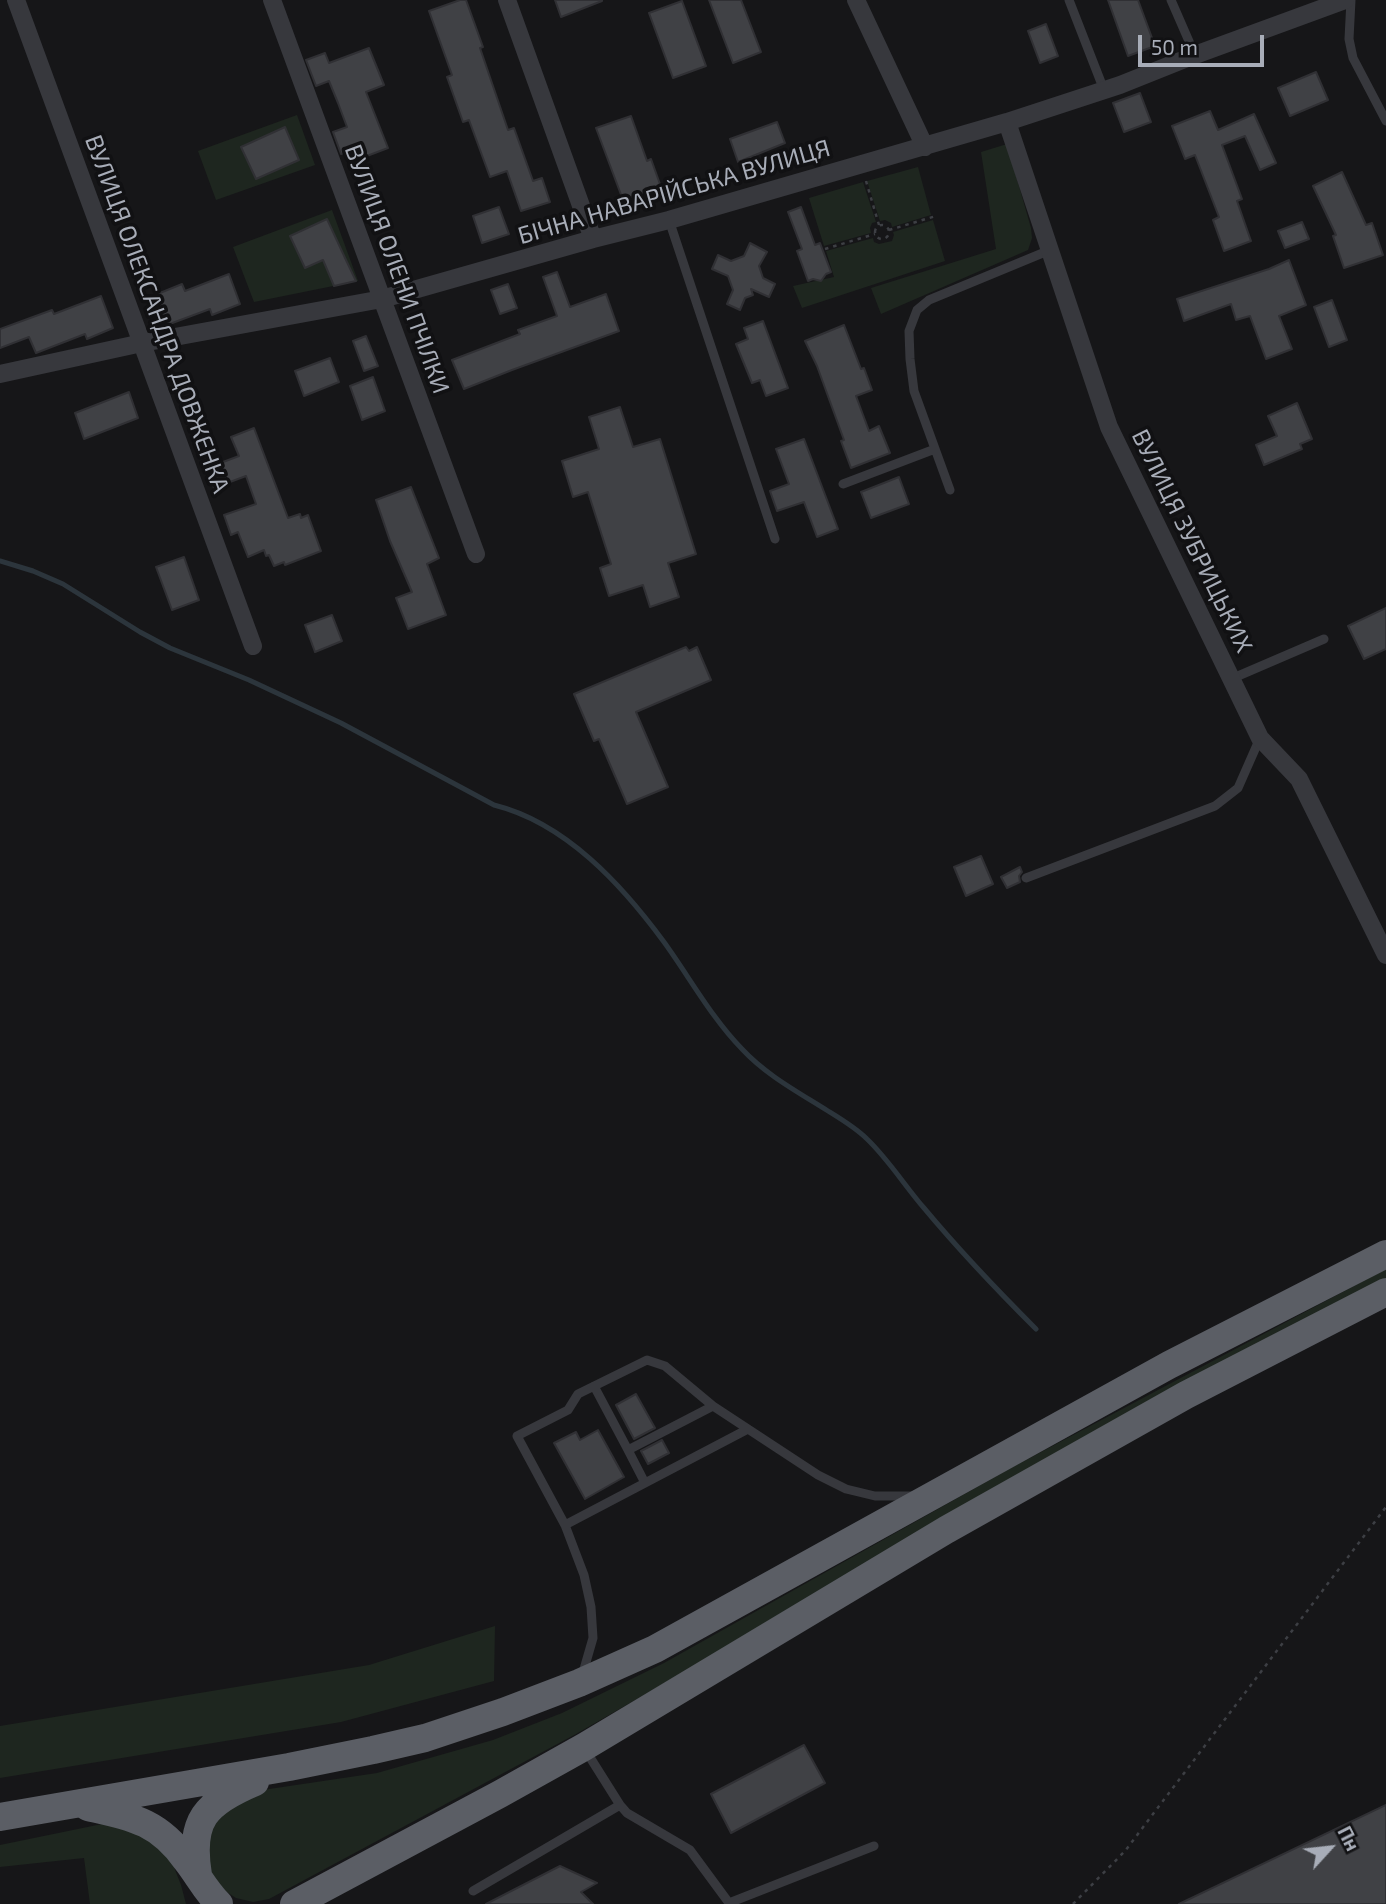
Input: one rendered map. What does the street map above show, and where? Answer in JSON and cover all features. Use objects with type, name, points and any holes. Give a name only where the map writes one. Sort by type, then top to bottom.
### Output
[{"type":"highway","points":[[0,1816],[289,1767],[425,1738],[579,1683],[655,1649],[1169,1365],[1386,1254]]},
{"type":"highway","points":[[294,1904],[584,1747],[946,1530],[1186,1395],[1386,1292]]},
{"type":"highway","points":[[199,1880],[194,1854],[195,1838],[200,1822],[212,1805],[232,1791],[289,1767]]},
{"type":"highway","points":[[75,1804],[131,1816],[151,1826],[177,1847],[206,1892],[219,1904]]},
{"type":"street","name":"ВУЛИЦЯ ОЛЕКСАНДРА ДОВЖЕНКА","points":[[16,0],[253,646]]},
{"type":"street","name":"ВУЛИЦЯ ОЛЕНИ ПЧІЛКИ","points":[[272,0],[475,554]]},
{"type":"street","points":[[507,0],[593,239]]},
{"type":"street","points":[[856,0],[925,147]]},
{"type":"street","name":"БІЧНА НАВАРІЙСЬКА ВУЛИЦЯ","points":[[0,374],[142,343],[382,299],[669,220],[1007,122],[1104,90],[1345,0]]},
{"type":"street","name":"ВУЛИЦЯ ЗУБРИЦЬКИХ","points":[[1007,122],[1109,427],[1260,738],[1299,779],[1385,951]]},
{"type":"lane","points":[[1069,0],[1104,90]]},
{"type":"lane","points":[[1171,0],[1195,55]]},
{"type":"lane","points":[[1351,0],[1349,39],[1353,58],[1386,121]]},
{"type":"lane","points":[[669,220],[775,539]]},
{"type":"lane","points":[[950,490],[914,391],[909,331],[917,310],[929,300],[1050,250]]},
{"type":"lane","points":[[843,484],[935,449]]},
{"type":"lane","points":[[1231,679],[1324,639]]},
{"type":"lane","points":[[1026,878],[1215,806],[1238,788],[1260,738]]},
{"type":"lane","points":[[579,1683],[593,1638],[592,1607],[584,1575],[565,1525],[517,1436],[568,1410],[578,1394],[647,1360],[665,1366],[713,1406],[818,1475],[846,1489],[875,1496],[930,1496]]},
{"type":"lane","points":[[594,1386],[645,1483]]},
{"type":"lane","points":[[628,1450],[713,1406]]},
{"type":"lane","points":[[565,1525],[748,1429]]},
{"type":"lane","points":[[584,1747],[627,1814],[690,1850],[729,1903],[874,1846]]},
{"type":"lane","points":[[473,1891],[620,1805]]},
{"type":"path","points":[[861,165],[879,225]]},
{"type":"path","points":[[889,230],[936,216]]},
{"type":"path","points":[[879,225],[887,226],[889,230]]},
{"type":"path","points":[[875,234],[879,225]]},
{"type":"path","points":[[875,234],[884,239],[889,230]]},
{"type":"path","points":[[825,249],[875,234]]},
{"type":"path","points":[[1073,1904],[1125,1851],[1386,1507]]},
{"type":"shaded area","points":[[297,115],[315,165],[216,200],[198,151]]},
{"type":"shaded area","points":[[1007,144],[1031,228],[1032,238],[1028,250],[881,314],[871,288],[996,249],[981,152]]},
{"type":"shaded area","points":[[918,167],[931,215],[892,227],[891,223],[885,220],[880,221],[867,181]]},
{"type":"shaded area","points":[[863,182],[876,222],[872,223],[871,233],[824,246],[809,198]]},
{"type":"shaded area","points":[[332,210],[358,281],[254,302],[233,247]]},
{"type":"shaded area","points":[[933,220],[945,261],[802,308],[793,286],[834,277],[826,251],[873,238],[874,242],[879,244],[892,241],[893,232]]},
{"type":"shaded area","points":[[1386,1269],[1386,1282],[1018,1480],[576,1734],[269,1899],[253,1902],[236,1898],[222,1889],[210,1875],[207,1826],[249,1792],[377,1773],[493,1740],[562,1713],[664,1663],[1011,1468]]},
{"type":"shaded area","points":[[495,1626],[494,1681],[341,1722],[0,1778],[0,1726],[369,1665]]},
{"type":"shaded area","points":[[125,1822],[168,1852],[186,1904],[90,1904],[84,1858],[0,1867],[0,1845],[107,1823]]},
{"type":"building","points":[[466,0],[508,130],[514,128],[533,181],[542,178],[550,202],[521,211],[507,171],[490,177],[469,120],[463,122],[447,77],[452,75],[429,11]]},
{"type":"building","points":[[555,0],[602,0],[602,1],[561,17]]},
{"type":"building","points":[[709,0],[741,0],[761,52],[733,63]]},
{"type":"building","points":[[1108,0],[1138,0],[1155,46],[1128,56]]},
{"type":"building","points":[[682,1],[706,66],[673,78],[649,13]]},
{"type":"building","points":[[1046,24],[1058,56],[1040,63],[1028,31]]},
{"type":"building","points":[[369,48],[384,85],[366,92],[388,148],[359,159],[355,149],[341,154],[333,132],[347,127],[329,81],[316,86],[306,60],[325,53],[329,63]]},
{"type":"building","points":[[1316,72],[1328,100],[1290,116],[1278,88]]},
{"type":"building","points":[[1140,93],[1151,122],[1124,132],[1113,103]]},
{"type":"building","points":[[1210,111],[1218,130],[1254,114],[1276,163],[1260,170],[1245,136],[1222,145],[1242,199],[1237,201],[1251,241],[1224,251],[1213,220],[1219,217],[1195,155],[1185,159],[1172,126]]},
{"type":"building","points":[[631,116],[647,161],[651,159],[661,187],[623,200],[596,128]]},
{"type":"building","points":[[777,122],[785,143],[738,162],[730,139]]},
{"type":"building","points":[[285,127],[299,160],[256,179],[241,147]]},
{"type":"building","points":[[1342,172],[1366,225],[1372,223],[1383,255],[1344,268],[1333,236],[1336,235],[1313,186]]},
{"type":"building","points":[[499,207],[509,234],[482,243],[473,216]]},
{"type":"building","points":[[801,207],[815,245],[820,243],[831,272],[821,281],[808,281],[797,251],[802,249],[788,212]]},
{"type":"building","points":[[327,219],[356,281],[334,286],[323,260],[305,268],[290,236]]},
{"type":"building","points":[[1302,222],[1309,239],[1285,248],[1278,231]]},
{"type":"building","points":[[750,243],[767,252],[759,266],[763,278],[775,284],[769,297],[751,289],[753,295],[745,298],[740,310],[727,304],[733,290],[728,276],[712,269],[718,255],[731,261],[744,256]]},
{"type":"building","points":[[1289,260],[1306,305],[1279,316],[1292,349],[1266,359],[1250,316],[1236,320],[1231,304],[1184,321],[1177,299]]},
{"type":"building","points":[[557,272],[570,307],[606,294],[619,331],[464,389],[452,360],[520,334],[518,330],[557,316],[543,277]]},
{"type":"building","points":[[229,274],[240,304],[212,315],[210,309],[167,325],[155,295],[182,284],[185,291]]},
{"type":"building","points":[[508,284],[517,308],[500,314],[491,290]]},
{"type":"building","points":[[101,296],[113,328],[87,339],[85,334],[36,353],[29,337],[0,348],[0,329],[52,310],[54,314]]},
{"type":"building","points":[[1332,300],[1347,340],[1329,347],[1314,307]]},
{"type":"building","points":[[763,321],[788,388],[766,396],[760,380],[752,383],[736,344],[748,339],[744,328]]},
{"type":"building","points":[[844,325],[872,390],[856,396],[869,431],[879,426],[890,453],[851,468],[841,441],[844,440],[805,341]]},
{"type":"building","points":[[366,336],[378,366],[364,371],[353,341]]},
{"type":"building","points":[[330,358],[339,382],[304,396],[295,371]]},
{"type":"building","points":[[373,377],[385,411],[362,420],[350,386]]},
{"type":"building","points":[[129,392],[138,418],[84,439],[75,413]]},
{"type":"building","points":[[1297,403],[1312,439],[1300,444],[1302,449],[1264,465],[1256,445],[1277,436],[1268,416]]},
{"type":"building","points":[[620,407],[633,447],[660,439],[696,554],[668,563],[679,597],[650,607],[643,585],[609,596],[600,568],[611,564],[588,492],[573,497],[562,461],[599,449],[589,417]]},
{"type":"building","points":[[254,428],[288,518],[300,514],[301,518],[308,515],[321,551],[285,565],[284,562],[274,566],[264,550],[248,557],[238,532],[231,535],[224,515],[256,504],[246,476],[214,488],[207,468],[239,456],[231,437]]},
{"type":"building","points":[[804,439],[838,529],[817,537],[804,502],[777,511],[770,491],[789,484],[776,449]]},
{"type":"building","points":[[899,477],[909,504],[871,518],[861,492]]},
{"type":"building","points":[[411,487],[439,558],[427,564],[446,615],[408,629],[396,598],[412,592],[376,500]]},
{"type":"building","points":[[184,557],[199,600],[172,610],[156,567]]},
{"type":"building","points":[[1386,608],[1386,649],[1364,659],[1348,626]]},
{"type":"building","points":[[332,615],[342,641],[315,652],[305,625]]},
{"type":"building","points":[[686,647],[689,651],[697,647],[711,680],[636,712],[668,787],[627,804],[599,739],[594,741],[574,694]]},
{"type":"building","points":[[981,856],[993,884],[966,896],[954,867]]},
{"type":"building","points":[[1020,867],[1020,882],[1007,888],[1001,877]]},
{"type":"building","points":[[636,1394],[655,1428],[634,1439],[616,1405]]},
{"type":"building","points":[[598,1430],[624,1477],[585,1499],[554,1443],[576,1432],[580,1440]]},
{"type":"building","points":[[662,1440],[669,1453],[648,1464],[641,1451]]},
{"type":"building","points":[[804,1745],[825,1783],[731,1833],[711,1794]]},
{"type":"building","points":[[1386,1805],[1386,1904],[1179,1904]]},
{"type":"building","points":[[560,1866],[597,1883],[581,1892],[593,1904],[486,1904]]},
{"type":"waterway","points":[[0,561],[63,584],[170,648],[249,680],[341,723],[494,805],[545,826],[568,841],[611,878],[648,920],[720,1024],[742,1049],[772,1075],[867,1139],[951,1239],[1036,1329]]}]
